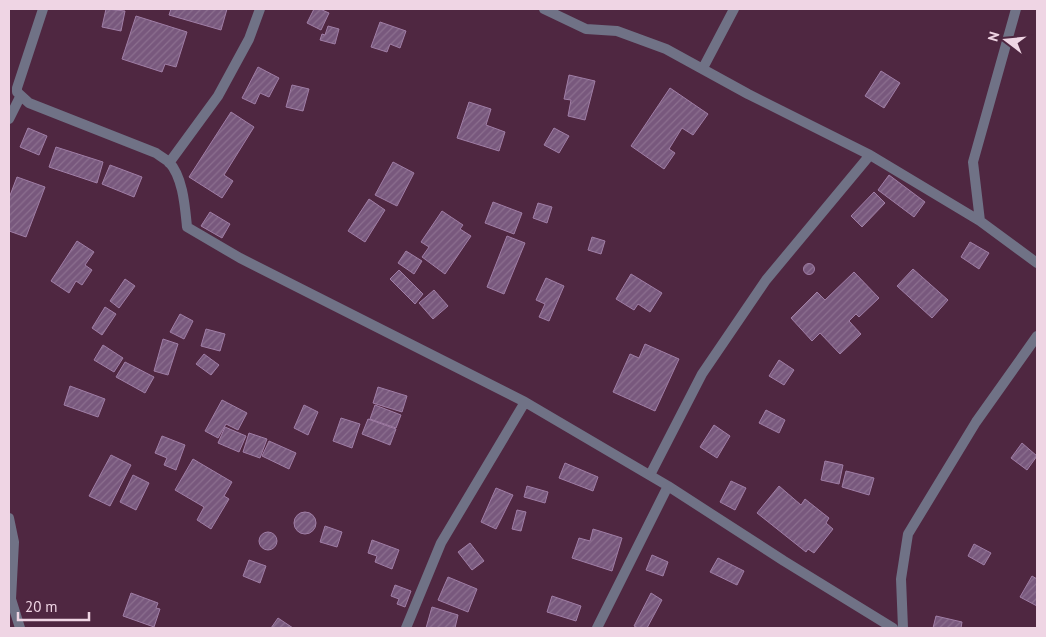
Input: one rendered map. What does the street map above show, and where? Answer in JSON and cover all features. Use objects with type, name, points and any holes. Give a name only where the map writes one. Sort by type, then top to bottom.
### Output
[{"type":"street","points":[[43,9],[17,88],[20,97],[29,103],[156,153],[169,163],[178,179],[185,201],[186,227],[249,262],[525,402],[668,486],[893,628]]},
{"type":"street","points":[[169,163],[218,96],[249,39],[260,9]]},
{"type":"street","points":[[544,9],[586,29],[617,31],[666,49],[703,68],[748,94],[870,156],[980,221],[1037,263]]},
{"type":"street","points":[[703,68],[734,9]]},
{"type":"street","points":[[980,221],[973,162],[1016,9]]},
{"type":"street","points":[[9,118],[20,97]]},
{"type":"street","points":[[650,475],[702,374],[766,280],[870,156]]},
{"type":"street","points":[[903,628],[902,579],[908,534],[976,422],[1037,336]]},
{"type":"street","points":[[406,628],[441,543],[525,402]]},
{"type":"street","points":[[597,628],[668,486]]},
{"type":"street","points":[[9,518],[14,542],[11,599],[20,628]]},
{"type":"building","points":[[106,9],[125,11],[121,31],[102,27]]},
{"type":"building","points":[[171,9],[227,9],[221,30],[169,15]]},
{"type":"building","points":[[314,9],[320,9],[329,13],[321,30],[307,23]]},
{"type":"building","points":[[136,16],[187,32],[176,67],[165,64],[162,72],[122,59]]},
{"type":"building","points":[[380,22],[406,31],[400,48],[390,44],[387,52],[371,47]]},
{"type":"building","points":[[328,26],[339,29],[335,44],[320,40],[322,34],[325,35]]},
{"type":"building","points":[[258,67],[279,78],[269,97],[260,93],[255,104],[242,98]]},
{"type":"building","points":[[881,71],[900,83],[884,108],[865,96]]},
{"type":"building","points":[[569,75],[595,81],[585,120],[568,116],[571,100],[564,99]]},
{"type":"building","points":[[292,85],[309,89],[303,111],[286,107]]},
{"type":"building","points":[[670,88],[708,114],[693,135],[682,128],[669,149],[675,153],[664,169],[631,146]]},
{"type":"building","points":[[469,102],[491,109],[486,125],[505,132],[499,151],[457,138]]},
{"type":"building","points":[[231,112],[254,127],[224,175],[233,181],[222,198],[189,177]]},
{"type":"building","points":[[28,128],[47,136],[39,155],[20,147]]},
{"type":"building","points":[[554,128],[569,136],[559,153],[544,145]]},
{"type":"building","points":[[56,147],[103,162],[97,183],[49,167]]},
{"type":"building","points":[[393,162],[414,173],[397,206],[375,195]]},
{"type":"building","points":[[110,165],[142,177],[134,197],[102,184]]},
{"type":"building","points":[[889,175],[925,202],[914,217],[878,190]]},
{"type":"building","points":[[17,177],[45,187],[26,237],[9,231],[9,198]]},
{"type":"building","points":[[874,192],[885,203],[862,227],[851,216]]},
{"type":"building","points":[[369,199],[385,210],[365,242],[348,231]]},
{"type":"building","points":[[493,202],[522,213],[514,234],[485,223]]},
{"type":"building","points":[[538,203],[552,207],[547,223],[533,218]]},
{"type":"building","points":[[442,211],[463,225],[460,229],[471,236],[445,274],[422,257],[429,247],[421,242]]},
{"type":"building","points":[[210,212],[230,224],[222,238],[201,226]]},
{"type":"building","points":[[507,236],[525,243],[504,294],[487,287]]},
{"type":"building","points":[[592,237],[605,241],[601,254],[588,250]]},
{"type":"building","points":[[77,241],[94,252],[85,265],[92,270],[82,285],[76,281],[69,293],[51,281]]},
{"type":"building","points":[[970,242],[989,253],[979,269],[961,257]]},
{"type":"building","points":[[406,251],[422,261],[414,274],[398,263]]},
{"type":"building","points":[[807,264],[811,264],[814,269],[813,273],[807,274],[804,271],[804,267]]},
{"type":"building","points":[[913,269],[948,300],[932,318],[897,286]]},
{"type":"building","points":[[399,270],[423,294],[415,304],[390,279]]},
{"type":"building","points":[[854,272],[879,298],[859,317],[856,314],[849,321],[861,334],[840,354],[820,333],[812,341],[791,318],[817,292],[825,300]]},
{"type":"building","points":[[631,274],[662,293],[650,312],[638,304],[634,310],[616,299]]},
{"type":"building","points":[[546,278],[564,286],[549,321],[539,317],[545,304],[536,300]]},
{"type":"building","points":[[125,279],[135,286],[119,308],[110,301]]},
{"type":"building","points":[[434,290],[448,306],[433,319],[419,303]]},
{"type":"building","points":[[105,307],[116,314],[102,335],[92,328]]},
{"type":"building","points":[[180,314],[193,321],[184,339],[170,332]]},
{"type":"building","points":[[206,329],[225,334],[220,351],[201,346]]},
{"type":"building","points":[[163,339],[178,344],[168,375],[154,371]]},
{"type":"building","points":[[645,344],[679,359],[655,411],[613,392],[630,354],[639,358]]},
{"type":"building","points":[[103,345],[123,358],[114,372],[94,360]]},
{"type":"building","points":[[204,354],[219,365],[211,375],[196,364]]},
{"type":"building","points":[[779,360],[794,370],[784,385],[769,376]]},
{"type":"building","points":[[125,362],[154,377],[145,393],[116,377]]},
{"type":"building","points":[[70,386],[105,399],[98,417],[64,405]]},
{"type":"building","points":[[378,387],[407,396],[402,412],[373,403]]},
{"type":"building","points":[[222,400],[247,413],[238,430],[226,424],[218,438],[205,431]]},
{"type":"building","points":[[304,405],[318,412],[308,435],[294,428]]},
{"type":"building","points":[[375,405],[401,415],[396,428],[370,419]]},
{"type":"building","points":[[766,410],[785,420],[779,433],[759,423]]},
{"type":"building","points":[[341,418],[360,424],[352,448],[333,441]]},
{"type":"building","points":[[368,419],[396,429],[390,445],[362,434]]},
{"type":"building","points":[[714,425],[730,436],[717,458],[700,447]]},
{"type":"building","points":[[225,427],[246,436],[239,452],[218,443]]},
{"type":"building","points":[[249,433],[267,439],[260,458],[243,452]]},
{"type":"building","points":[[162,436],[185,445],[176,470],[164,465],[167,458],[155,453]]},
{"type":"building","points":[[269,441],[296,453],[289,469],[262,456]]},
{"type":"building","points":[[1022,443],[1037,456],[1027,470],[1011,458]]},
{"type":"building","points":[[111,455],[131,465],[110,506],[89,496]]},
{"type":"building","points":[[193,459],[232,482],[224,496],[229,499],[211,529],[197,520],[204,507],[175,490]]},
{"type":"building","points":[[825,461],[843,465],[839,484],[821,480]]},
{"type":"building","points":[[565,463],[598,477],[593,491],[559,478]]},
{"type":"building","points":[[846,471],[874,478],[869,495],[842,487]]},
{"type":"building","points":[[133,475],[149,483],[136,510],[120,502]]},
{"type":"building","points":[[731,481],[746,488],[735,510],[720,502]]},
{"type":"building","points":[[527,486],[548,492],[545,503],[524,497]]},
{"type":"building","points":[[779,486],[801,505],[805,499],[829,518],[826,523],[833,529],[814,553],[808,549],[806,552],[757,513]]},
{"type":"building","points":[[496,488],[513,495],[496,529],[481,522]]},
{"type":"building","points":[[517,510],[526,512],[521,531],[512,529]]},
{"type":"building","points":[[305,512],[315,519],[316,523],[309,533],[305,534],[295,527],[294,523],[301,513]]},
{"type":"building","points":[[325,526],[342,532],[337,547],[320,542]]},
{"type":"building","points":[[593,529],[622,538],[612,571],[572,558],[579,538],[590,541]]},
{"type":"building","points":[[268,532],[274,535],[277,541],[274,547],[268,550],[262,547],[259,541],[262,535]]},
{"type":"building","points":[[372,540],[399,550],[392,569],[375,562],[377,556],[368,553]]},
{"type":"building","points":[[470,543],[484,561],[472,570],[458,552]]},
{"type":"building","points":[[974,544],[991,553],[984,565],[968,556]]},
{"type":"building","points":[[652,555],[668,562],[663,576],[646,570]]},
{"type":"building","points":[[718,558],[744,571],[737,585],[710,572]]},
{"type":"building","points":[[249,560],[266,566],[260,583],[243,576]]},
{"type":"building","points":[[1032,576],[1037,579],[1037,606],[1020,597]]},
{"type":"building","points":[[448,577],[477,589],[468,612],[438,600]]},
{"type":"building","points":[[395,585],[411,591],[405,607],[397,604],[399,599],[391,596]]},
{"type":"building","points":[[131,593],[158,603],[156,608],[160,609],[154,627],[123,616]]},
{"type":"building","points":[[651,593],[662,600],[647,628],[638,628],[634,626]]},
{"type":"building","points":[[552,596],[581,606],[576,621],[547,612]]},
{"type":"building","points":[[432,607],[458,615],[455,628],[426,628]]},
{"type":"building","points":[[936,616],[962,622],[961,628],[933,628]]},
{"type":"building","points":[[278,618],[293,628],[271,628]]}]
